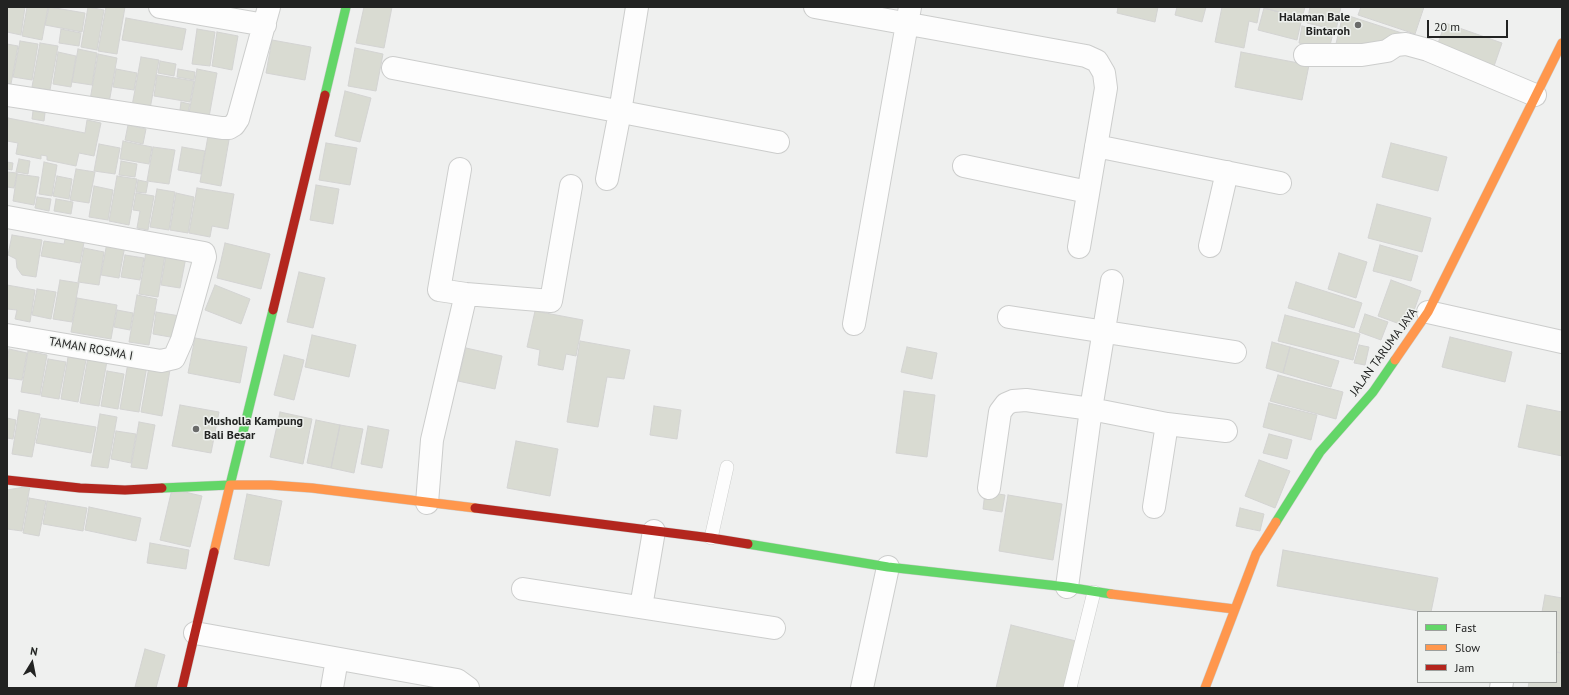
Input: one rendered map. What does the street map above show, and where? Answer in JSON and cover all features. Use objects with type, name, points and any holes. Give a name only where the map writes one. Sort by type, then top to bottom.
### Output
[{"type":"street","points":[[7,95],[229,128],[234,125],[238,119],[267,16],[160,7]]},
{"type":"street","points":[[182,688],[346,7]]},
{"type":"street","points":[[607,179],[620,112],[637,7]]},
{"type":"street","points":[[815,7],[908,16],[1086,56],[1097,61],[1104,73],[1106,88],[1079,247]]},
{"type":"street","points":[[854,324],[908,16]]},
{"type":"street","name":"JALAN TARUMA JAYA","points":[[1205,688],[1256,554],[1320,452],[1373,392],[1428,312],[1562,43]]},
{"type":"street","points":[[1306,55],[1362,55],[1387,51],[1396,45],[1406,44],[1428,50],[1535,95]]},
{"type":"street","points":[[393,68],[778,142]]},
{"type":"street","points":[[1096,146],[1280,183]]},
{"type":"street","points":[[964,166],[1088,192]]},
{"type":"street","points":[[460,170],[439,290],[466,294],[551,301],[570,186]]},
{"type":"street","points":[[1210,246],[1227,172]]},
{"type":"street","name":"TAMAN ROSMA I","points":[[7,217],[204,253],[205,257],[182,340],[174,358],[161,361],[7,335]]},
{"type":"street","points":[[1067,587],[1091,409],[1105,333],[1112,281]]},
{"type":"street","points":[[427,502],[432,440],[466,294]]},
{"type":"street","points":[[1428,312],[1562,342]]},
{"type":"street","points":[[1009,317],[1235,352]]},
{"type":"street","points":[[988,488],[1000,412],[1006,404],[1013,401],[1026,400],[1091,409],[1167,424],[1226,431]]},
{"type":"street","points":[[1154,507],[1167,424]]},
{"type":"street","points":[[7,480],[80,488],[125,490],[230,485],[270,485],[312,488],[711,538],[888,566],[1067,587],[1094,592],[1234,609]]},
{"type":"street","points":[[641,607],[654,531]]},
{"type":"street","points":[[862,688],[888,566]]},
{"type":"street","points":[[523,589],[774,628]]},
{"type":"street","points":[[195,633],[458,680],[468,688]]},
{"type":"street","points":[[332,688],[337,659]]},
{"type":"lane","points":[[711,538],[727,468]]},
{"type":"lane","points":[[1070,688],[1094,592]]},
{"type":"building","points":[[7,7],[25,7],[21,35],[7,32]]},
{"type":"building","points":[[27,7],[48,7],[42,40],[22,36]]},
{"type":"building","points":[[49,7],[85,13],[82,32],[45,25]]},
{"type":"building","points":[[88,7],[104,10],[97,50],[81,47]]},
{"type":"building","points":[[106,7],[125,7],[117,54],[98,51]]},
{"type":"building","points":[[364,7],[392,7],[384,48],[356,43]]},
{"type":"building","points":[[1118,7],[1158,7],[1155,22],[1117,13]]},
{"type":"building","points":[[1177,7],[1206,7],[1202,22],[1175,15]]},
{"type":"building","points":[[1222,7],[1260,7],[1257,23],[1249,21],[1244,48],[1215,42]]},
{"type":"building","points":[[1264,7],[1305,7],[1302,18]]},
{"type":"building","points":[[1310,7],[1341,7],[1336,30],[1307,23]]},
{"type":"building","points":[[1361,7],[1424,7],[1415,34],[1358,15]]},
{"type":"building","points":[[1264,8],[1302,18],[1297,40],[1258,30]]},
{"type":"building","name":"Halaman Bale Bintaroh","points":[[1343,14],[1408,35],[1371,50],[1335,48]]},
{"type":"building","points":[[126,18],[186,29],[182,50],[122,40]]},
{"type":"building","points":[[1445,23],[1502,43],[1492,72],[1435,52]]},
{"type":"building","points":[[1302,26],[1333,33],[1329,50],[1299,43]]},
{"type":"building","points":[[61,29],[81,33],[79,46],[59,43]]},
{"type":"building","points":[[197,29],[215,32],[210,66],[192,64]]},
{"type":"building","points":[[217,32],[238,36],[232,70],[212,66]]},
{"type":"building","points":[[272,40],[311,47],[305,80],[266,73]]},
{"type":"building","points":[[20,41],[38,44],[32,80],[13,77]]},
{"type":"building","points":[[40,43],[58,46],[50,90],[32,87]]},
{"type":"building","points":[[7,44],[18,46],[11,84],[7,84]]},
{"type":"building","points":[[355,48],[383,54],[376,91],[348,86]]},
{"type":"building","points":[[78,49],[97,53],[92,85],[72,82]]},
{"type":"building","points":[[58,52],[76,56],[71,87],[53,84]]},
{"type":"building","points":[[1241,52],[1309,65],[1302,100],[1235,87]]},
{"type":"building","points":[[98,54],[117,58],[109,103],[90,100]]},
{"type":"building","points":[[141,57],[159,60],[150,109],[132,106]]},
{"type":"building","points":[[160,61],[176,64],[174,76],[158,73]]},
{"type":"building","points":[[116,69],[137,73],[134,90],[113,87]]},
{"type":"building","points":[[178,69],[195,72],[194,80],[177,77]]},
{"type":"building","points":[[197,69],[217,73],[209,117],[189,113]]},
{"type":"building","points":[[157,75],[194,81],[190,102],[154,96]]},
{"type":"building","points":[[345,91],[371,98],[360,142],[335,136]]},
{"type":"building","points":[[181,102],[190,104],[188,112],[180,110]]},
{"type":"building","points":[[33,111],[45,113],[44,121],[32,119]]},
{"type":"building","points":[[8,118],[85,133],[87,120],[101,123],[94,156],[79,153],[76,166],[47,160],[47,156],[41,155],[41,159],[16,154],[18,143],[7,141]]},
{"type":"building","points":[[128,125],[146,129],[143,144],[125,140]]},
{"type":"building","points":[[208,136],[229,140],[221,186],[200,182]]},
{"type":"building","points":[[123,141],[152,147],[149,164],[120,159]]},
{"type":"building","points":[[326,143],[357,148],[350,185],[319,180]]},
{"type":"building","points":[[1391,143],[1447,157],[1438,191],[1382,177]]},
{"type":"building","points":[[99,144],[120,148],[115,174],[94,171]]},
{"type":"building","points":[[153,147],[175,150],[169,184],[147,181]]},
{"type":"building","points":[[182,147],[205,151],[201,174],[178,170]]},
{"type":"building","points":[[19,159],[30,161],[28,174],[16,172]]},
{"type":"building","points":[[121,161],[137,164],[135,177],[119,175]]},
{"type":"building","points":[[7,162],[13,163],[12,170],[7,169]]},
{"type":"building","points":[[44,162],[57,165],[52,196],[39,194]]},
{"type":"building","points":[[76,169],[95,172],[89,203],[70,200]]},
{"type":"building","points":[[7,172],[17,173],[14,188],[7,187]]},
{"type":"building","points":[[17,174],[39,177],[34,205],[13,201]]},
{"type":"building","points":[[57,176],[72,179],[69,199],[53,196]]},
{"type":"building","points":[[117,176],[137,179],[129,225],[109,221]]},
{"type":"building","points":[[138,180],[148,182],[146,193],[136,192]]},
{"type":"building","points":[[316,185],[339,189],[333,224],[310,220]]},
{"type":"building","points":[[94,186],[113,190],[108,220],[89,217]]},
{"type":"building","points":[[197,188],[234,194],[228,229],[212,226],[210,237],[189,233]]},
{"type":"building","points":[[157,189],[175,192],[169,230],[150,227]]},
{"type":"building","points":[[136,193],[154,196],[148,230],[137,228],[140,211],[133,210]]},
{"type":"building","points":[[176,193],[194,197],[188,233],[170,230]]},
{"type":"building","points":[[37,197],[51,199],[49,211],[35,208]]},
{"type":"building","points":[[56,199],[73,202],[71,214],[54,211]]},
{"type":"building","points":[[1377,204],[1431,218],[1422,252],[1368,238]]},
{"type":"building","points":[[67,229],[86,232],[80,263],[41,256],[44,241],[64,244]]},
{"type":"building","points":[[12,235],[42,240],[36,277],[22,275],[17,268],[16,259],[8,255]]},
{"type":"building","points":[[108,237],[126,240],[119,278],[101,275]]},
{"type":"building","points":[[225,243],[270,254],[261,289],[217,278]]},
{"type":"building","points":[[147,245],[166,249],[158,297],[139,294]]},
{"type":"building","points":[[1380,245],[1418,256],[1411,281],[1373,271]]},
{"type":"building","points":[[84,248],[104,252],[99,285],[78,282]]},
{"type":"building","points":[[167,249],[187,252],[180,288],[161,285]]},
{"type":"building","points":[[1339,253],[1367,262],[1356,298],[1328,289]]},
{"type":"building","points":[[125,255],[144,258],[140,280],[121,277]]},
{"type":"building","points":[[299,272],[325,278],[313,328],[287,322]]},
{"type":"building","points":[[60,280],[79,283],[72,322],[53,319]]},
{"type":"building","points":[[1391,280],[1421,291],[1408,327],[1378,316]]},
{"type":"building","points":[[1296,282],[1362,303],[1354,328],[1288,308]]},
{"type":"building","points":[[7,285],[35,290],[30,322],[15,319],[17,310],[7,309]]},
{"type":"building","points":[[215,285],[250,299],[241,324],[205,310]]},
{"type":"building","points":[[37,289],[56,292],[51,319],[32,315]]},
{"type":"building","points":[[137,295],[157,299],[149,345],[129,342]]},
{"type":"building","points":[[77,298],[117,305],[111,339],[71,332]]},
{"type":"building","points":[[117,310],[133,313],[130,330],[114,327]]},
{"type":"building","points":[[535,311],[583,320],[576,356],[566,354],[563,370],[538,365],[540,350],[527,347]]},
{"type":"building","points":[[156,312],[180,316],[176,338],[153,334]]},
{"type":"building","points":[[1365,314],[1388,322],[1381,340],[1359,332]]},
{"type":"building","points":[[1285,315],[1360,334],[1353,360],[1278,341]]},
{"type":"building","points":[[312,335],[356,345],[349,377],[305,367]]},
{"type":"building","points":[[1450,337],[1512,352],[1505,382],[1442,367]]},
{"type":"building","points":[[195,338],[247,347],[240,383],[188,373]]},
{"type":"building","points":[[580,341],[630,350],[624,379],[607,377],[598,427],[567,422]]},
{"type":"building","points":[[1272,342],[1290,347],[1283,373],[1266,368]]},
{"type":"building","points":[[1359,345],[1369,347],[1365,365],[1354,363]]},
{"type":"building","points":[[907,347],[937,353],[932,379],[901,372]]},
{"type":"building","points":[[1290,347],[1339,361],[1331,387],[1283,373]]},
{"type":"building","points":[[466,348],[502,356],[495,389],[458,381]]},
{"type":"building","points":[[9,349],[27,353],[22,380],[7,378]]},
{"type":"building","points":[[28,351],[47,355],[40,395],[21,392]]},
{"type":"building","points":[[284,355],[304,360],[294,400],[274,395]]},
{"type":"building","points":[[68,357],[86,360],[78,402],[61,399]]},
{"type":"building","points":[[88,357],[107,361],[99,406],[80,403]]},
{"type":"building","points":[[129,357],[148,360],[139,412],[120,409]]},
{"type":"building","points":[[48,359],[66,362],[59,399],[41,396]]},
{"type":"building","points":[[150,361],[171,364],[162,416],[141,412]]},
{"type":"building","points":[[107,371],[124,374],[118,409],[101,406]]},
{"type":"building","points":[[1278,375],[1343,392],[1336,419],[1270,401]]},
{"type":"building","points":[[904,391],[935,395],[927,457],[896,453]]},
{"type":"building","points":[[1269,403],[1317,415],[1311,440],[1263,427]]},
{"type":"building","name":"Musholla Kampung Bali Besar","points":[[180,405],[219,412],[211,453],[172,446]]},
{"type":"building","points":[[1527,405],[1562,412],[1562,456],[1518,447]]},
{"type":"building","points":[[654,406],[681,410],[677,439],[650,435]]},
{"type":"building","points":[[19,410],[40,414],[32,457],[12,454]]},
{"type":"building","points":[[280,412],[312,419],[303,464],[270,457]]},
{"type":"building","points":[[100,414],[117,417],[108,468],[91,466]]},
{"type":"building","points":[[7,418],[16,420],[13,439],[7,438]]},
{"type":"building","points":[[41,418],[96,427],[91,453],[36,443]]},
{"type":"building","points":[[316,420],[340,425],[331,468],[307,463]]},
{"type":"building","points":[[139,422],[155,425],[147,469],[131,467]]},
{"type":"building","points":[[340,425],[363,429],[354,473],[331,468]]},
{"type":"building","points":[[368,426],[389,430],[382,468],[361,464]]},
{"type":"building","points":[[116,431],[136,434],[131,463],[111,459]]},
{"type":"building","points":[[1269,434],[1292,440],[1287,459],[1263,453]]},
{"type":"building","points":[[516,441],[558,449],[550,496],[507,488]]},
{"type":"building","points":[[1259,460],[1290,471],[1275,508],[1245,496]]},
{"type":"building","points":[[30,486],[22,531],[7,529],[7,490]]},
{"type":"building","points":[[172,489],[202,496],[190,547],[160,540]]},
{"type":"building","points":[[985,492],[1005,495],[1002,512],[983,509]]},
{"type":"building","points":[[247,494],[282,501],[269,566],[234,559]]},
{"type":"building","points":[[1008,495],[1062,504],[1053,560],[999,551]]},
{"type":"building","points":[[29,498],[46,501],[39,536],[23,533]]},
{"type":"building","points":[[47,501],[87,508],[83,531],[43,524]]},
{"type":"building","points":[[89,507],[141,518],[136,541],[85,530]]},
{"type":"building","points":[[1240,508],[1264,514],[1260,531],[1236,526]]},
{"type":"building","points":[[150,543],[189,550],[186,569],[147,563]]},
{"type":"building","points":[[1283,550],[1438,578],[1431,611],[1418,611],[1277,586]]},
{"type":"building","points":[[1545,595],[1562,598],[1562,653],[1557,652],[1557,611],[1542,611]]},
{"type":"building","points":[[1011,625],[1076,641],[1066,688],[996,688]]},
{"type":"building","points":[[145,649],[165,655],[156,688],[135,687]]},
{"type":"building","points":[[1557,652],[1562,653],[1562,688],[1528,688],[1529,683],[1557,683]]},
{"type":"traffic: fast","points":[[325,95],[346,7]]},
{"type":"traffic: fast","points":[[162,488],[230,485],[273,310]]},
{"type":"traffic: fast","points":[[1276,522],[1320,452],[1373,392],[1395,360]]},
{"type":"traffic: fast","points":[[748,544],[888,567],[1067,587],[1111,594]]},
{"type":"traffic: slow","points":[[1395,360],[1428,312],[1562,43]]},
{"type":"traffic: slow","points":[[214,552],[230,485],[270,485],[312,488],[475,508]]},
{"type":"traffic: slow","points":[[1205,688],[1256,554],[1276,522]]},
{"type":"traffic: slow","points":[[1111,594],[1234,609]]},
{"type":"traffic: jam","points":[[273,310],[325,95]]},
{"type":"traffic: jam","points":[[7,480],[80,488],[125,490],[162,488]]},
{"type":"traffic: jam","points":[[475,508],[748,544]]},
{"type":"traffic: jam","points":[[182,688],[214,552]]},
{"type":"place","name":"Halaman Bale Bintaroh","points":[[1358,25]]},
{"type":"place","name":"Musholla Kampung Bali Besar","points":[[196,429]]}]
